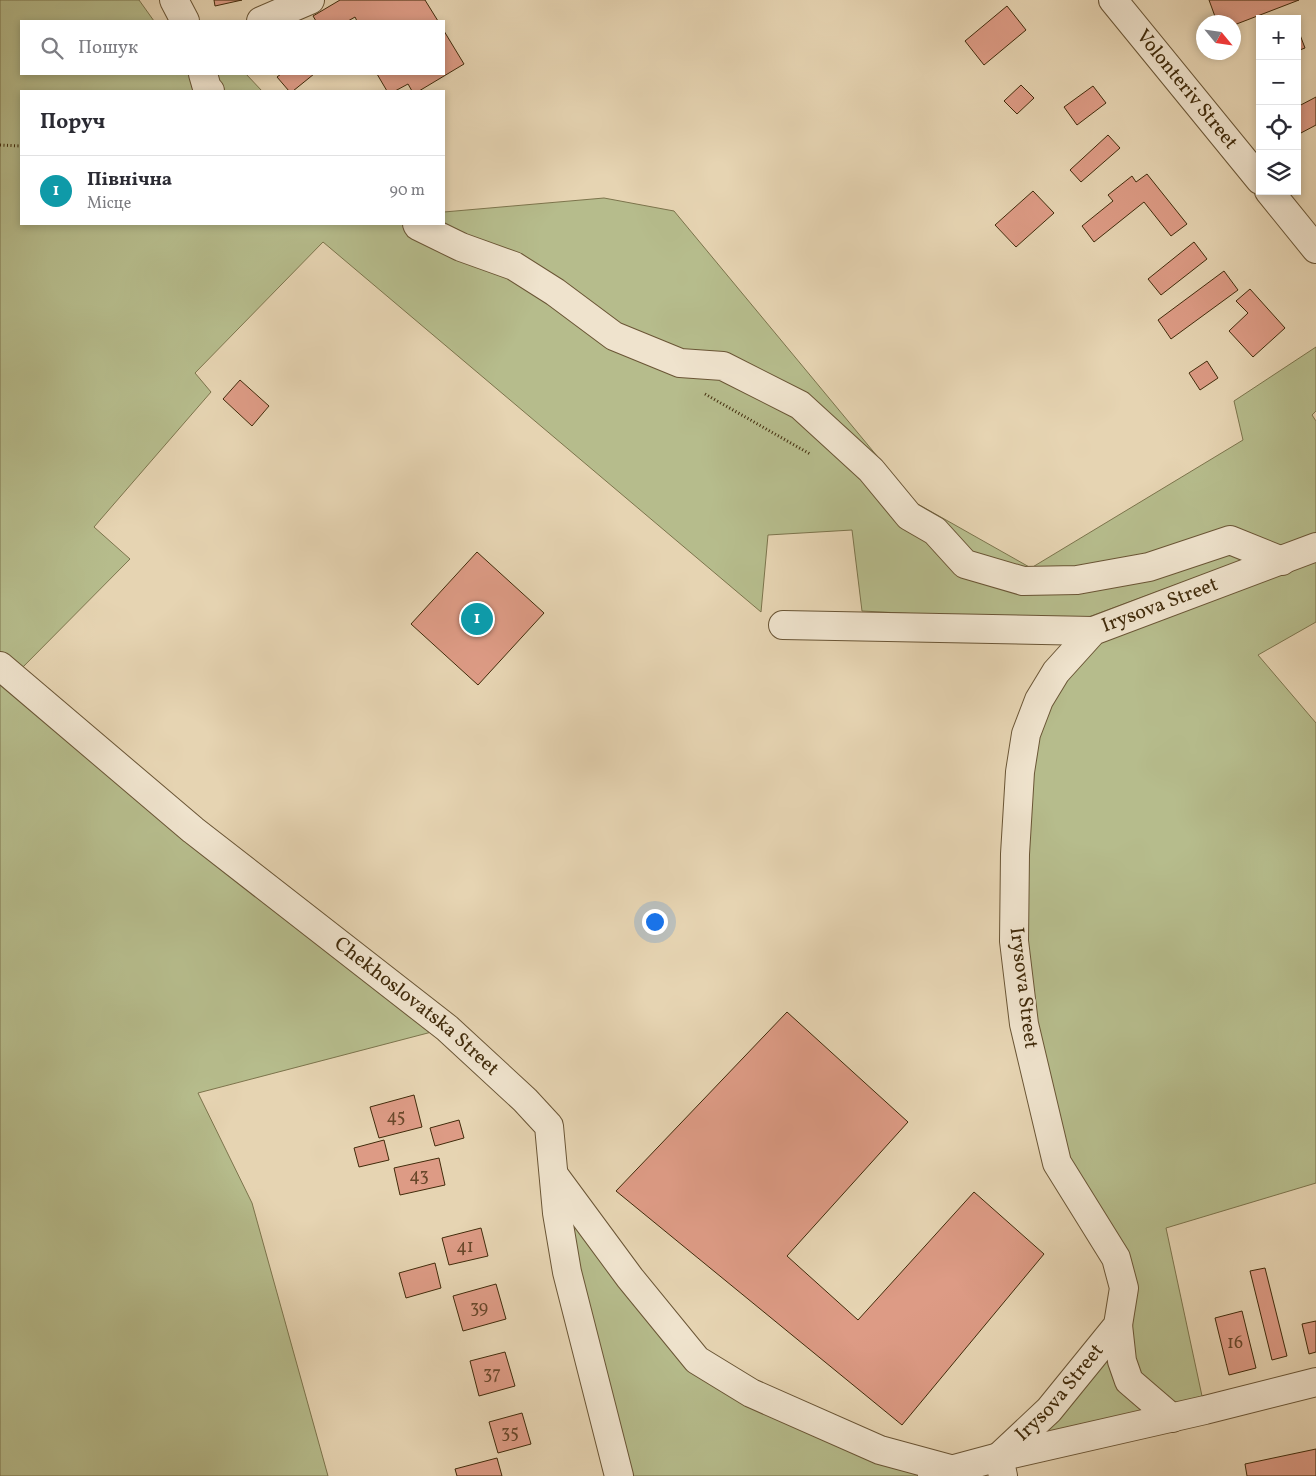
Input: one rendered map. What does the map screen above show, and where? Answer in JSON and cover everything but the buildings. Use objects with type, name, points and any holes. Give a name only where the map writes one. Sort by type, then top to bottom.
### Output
[{"type":"street","points":[[174,0],[184,20]]},
{"type":"street","points":[[263,20],[310,0]]},
{"type":"street","name":"Volonteriv Street","points":[[1113,0],[1256,175]]},
{"type":"street","points":[[203,75],[206,88],[209,90]]},
{"type":"street","points":[[1272,195],[1316,249]]},
{"type":"street","points":[[418,225],[461,247],[514,266],[555,292],[614,336],[680,363],[723,366],[800,405],[871,470],[909,516],[935,531],[965,564],[1023,581],[1077,580],[1149,567],[1230,540],[1282,561]]},
{"type":"street","name":"Irysova Street","points":[[1001,1467],[1118,1325],[1124,1288],[1116,1258],[1057,1163],[1024,1024],[1014,941],[1015,845],[1020,772],[1026,734],[1039,700],[1056,672],[1093,631],[1316,547]]},
{"type":"street","points":[[783,625],[1093,631]]},
{"type":"street","name":"Chekhoslovatska Street","points":[[0,666],[193,830],[446,1028],[525,1100],[549,1126],[557,1213],[567,1272],[619,1476]]},
{"type":"street","points":[[554,1175],[630,1278],[697,1360],[751,1393],[880,1450],[939,1472],[1001,1467],[1172,1418],[1316,1382]]},
{"type":"street","points":[[1118,1325],[1122,1361],[1128,1381],[1172,1418]]},
{"type":"path","points":[[0,145],[20,146]]},
{"type":"path","points":[[699,391],[818,459]]},
{"type":"green space","points":[[0,0],[139,0],[153,20],[20,20],[20,75],[247,75],[261,90],[20,90],[20,225],[445,225],[445,212],[604,198],[674,211],[916,503],[1031,568],[1243,440],[1234,401],[1316,347],[1316,411],[1312,415],[1316,421],[1316,533],[1075,622],[862,611],[852,530],[768,535],[761,612],[323,242],[195,373],[211,392],[94,527],[130,559],[18,672],[447,1028],[198,1093],[252,1203],[328,1476],[0,1476]]},
{"type":"green space","points":[[1316,547],[1316,622],[1258,655],[1316,723],[1316,1183],[1166,1228],[1205,1410],[999,1457],[1083,1368],[1124,1288],[1057,1163],[1024,1024],[1020,772],[1076,650]]},
{"type":"green space","points":[[554,1175],[697,1360],[928,1476],[619,1476]]},
{"type":"place","name":"Північна","points":[[477,619]]}]
